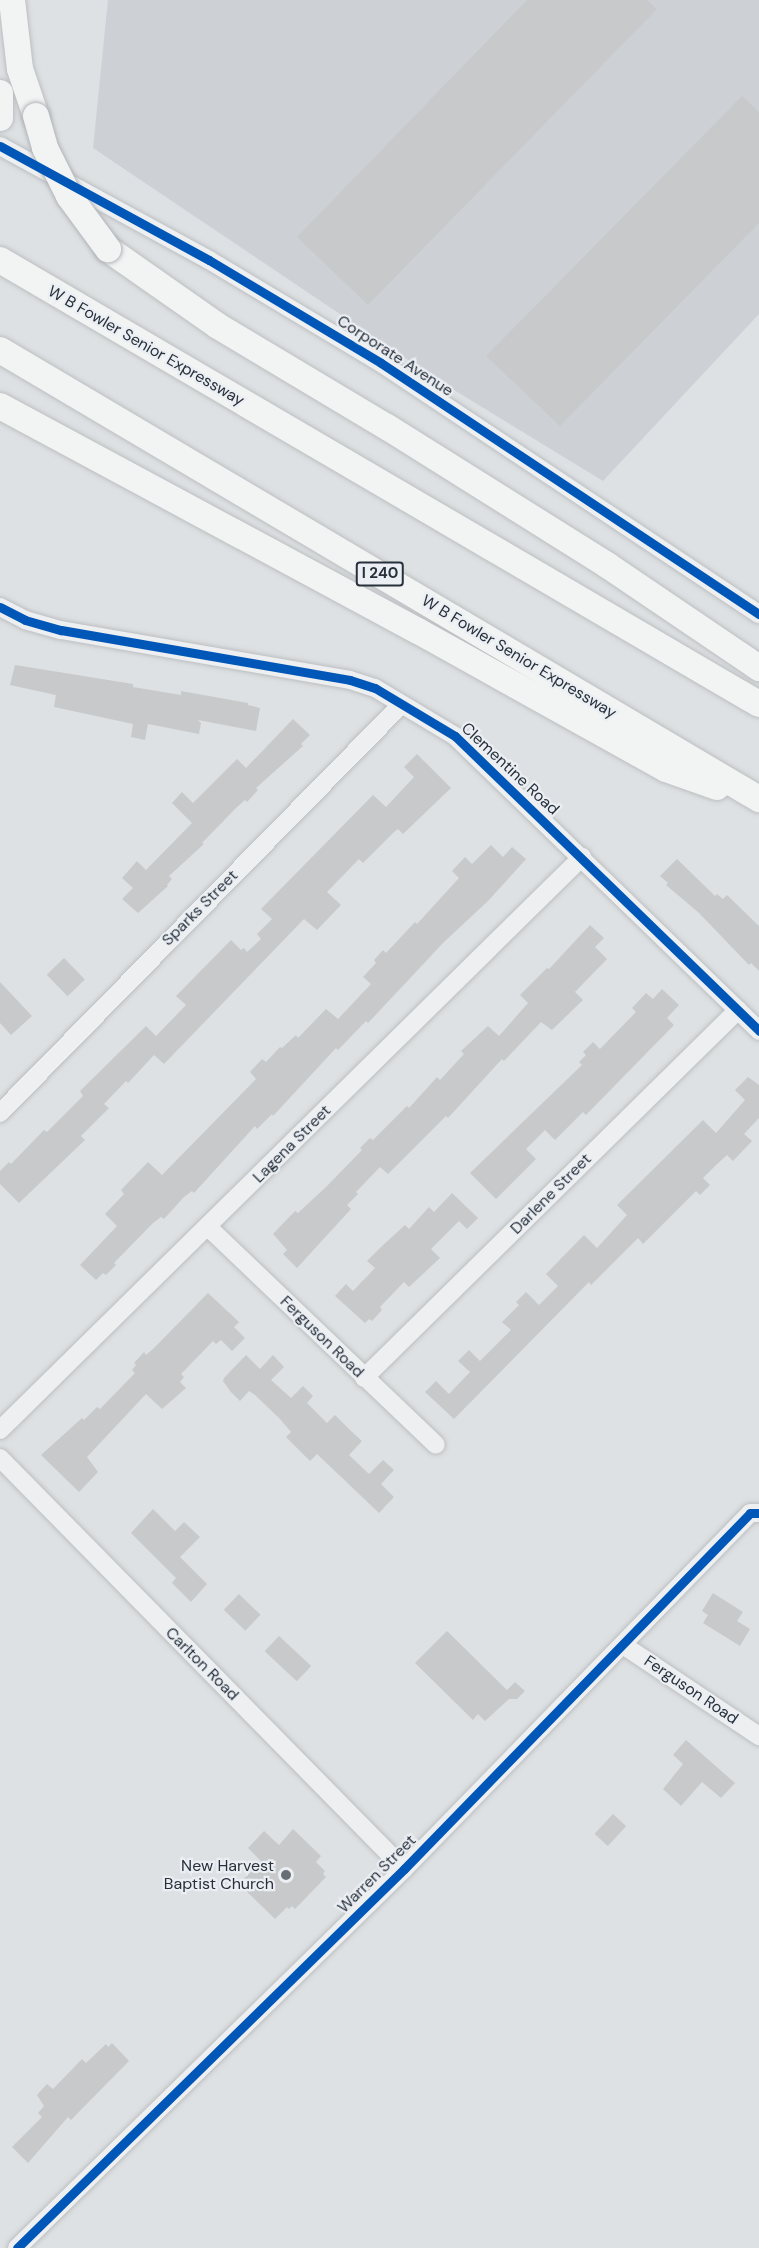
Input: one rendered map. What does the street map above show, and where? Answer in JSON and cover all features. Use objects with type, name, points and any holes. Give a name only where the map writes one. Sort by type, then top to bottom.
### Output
[{"type":"highway","points":[[12,0],[20,69],[45,148],[69,196],[108,249],[218,326],[387,427],[607,565],[759,668]]},
{"type":"highway","points":[[20,69],[29,0]]},
{"type":"highway","points":[[0,95],[0,118]]},
{"type":"highway","name":"W B Fowler Senior Expressway","points":[[0,260],[759,704]]},
{"type":"highway","name":"W B Fowler Senior Expressway","points":[[0,350],[759,800]]},
{"type":"highway","points":[[0,406],[418,631],[666,769],[759,800]]},
{"type":"street","name":"Corporate Avenue","points":[[0,146],[209,260],[381,363],[759,614]]},
{"type":"street","name":"Clementine Road","points":[[0,608],[25,620],[61,630],[350,680],[375,688],[455,736],[759,1031]]},
{"type":"street","name":"Sparks Street","points":[[0,1113],[401,705]]},
{"type":"street","name":"Lagena Street","points":[[0,1430],[582,857]]},
{"type":"street","name":"Darlene Street","points":[[364,1378],[738,1010]]},
{"type":"street","name":"Ferguson Road","points":[[208,1227],[436,1445]]},
{"type":"street","name":"Carlton Road","points":[[0,1458],[404,1869]]},
{"type":"street","name":"Warren Street","points":[[17,2248],[404,1869],[754,1513]]},
{"type":"street","name":"Ferguson Road","points":[[623,1645],[759,1736]]},
{"type":"shaded area","points":[[108,0],[759,0],[759,314],[603,481],[441,382],[93,148]]},
{"type":"building","points":[[527,0],[647,0],[657,9],[368,305],[297,237]]},
{"type":"building","points":[[742,96],[759,112],[759,223],[560,426],[486,356]]},
{"type":"building","points":[[15,665],[133,684],[133,687],[181,695],[181,691],[248,703],[248,705],[260,708],[256,731],[198,720],[201,723],[199,734],[148,724],[145,740],[131,737],[133,724],[54,707],[56,695],[10,685]]},
{"type":"building","points":[[293,719],[310,735],[301,744],[303,746],[256,788],[258,790],[247,802],[245,800],[236,808],[202,843],[204,844],[169,876],[172,879],[168,886],[138,913],[122,899],[133,888],[122,878],[137,861],[146,870],[192,823],[172,803],[182,792],[193,803],[237,759],[246,768]]},
{"type":"building","points":[[417,754],[451,788],[403,834],[398,829],[363,863],[359,859],[327,892],[341,905],[317,930],[304,919],[164,1064],[154,1055],[128,1083],[126,1081],[104,1104],[109,1108],[81,1136],[85,1140],[19,1203],[0,1184],[0,1171],[9,1162],[11,1164],[44,1130],[47,1132],[83,1096],[80,1091],[146,1026],[156,1036],[186,1005],[176,996],[231,940],[241,950],[244,948],[247,952],[261,939],[257,934],[272,919],[261,909],[373,795],[386,807],[414,777],[404,767]]},
{"type":"building","points":[[491,845],[503,857],[512,847],[526,859],[368,1023],[366,1021],[338,1050],[336,1048],[273,1116],[272,1114],[257,1129],[255,1126],[194,1193],[192,1191],[184,1197],[164,1219],[161,1217],[153,1223],[114,1263],[116,1265],[106,1275],[103,1273],[96,1280],[80,1265],[117,1226],[105,1214],[124,1194],[121,1190],[148,1162],[162,1175],[256,1079],[250,1072],[262,1059],[266,1062],[296,1035],[298,1038],[326,1009],[338,1019],[371,984],[363,977],[376,963],[374,960],[383,950],[386,953],[415,922],[417,924],[459,878],[452,871],[465,857],[472,864]]},
{"type":"building","points":[[677,859],[715,896],[717,894],[723,899],[727,895],[759,926],[759,971],[751,963],[749,965],[699,913],[666,885],[668,883],[660,876]]},
{"type":"building","points":[[590,925],[604,938],[595,947],[607,959],[575,992],[583,1000],[552,1030],[541,1022],[504,1061],[502,1059],[448,1118],[446,1116],[388,1174],[380,1167],[347,1205],[351,1209],[297,1268],[283,1254],[287,1250],[273,1234],[295,1211],[298,1213],[327,1186],[362,1150],[360,1148],[370,1138],[373,1140],[407,1106],[409,1108],[437,1077],[440,1080],[464,1054],[461,1051],[488,1026],[499,1036],[528,1003],[520,995],[547,968],[549,969]]},
{"type":"building","points":[[64,958],[85,980],[68,996],[47,975]]},
{"type":"building","points":[[0,982],[32,1016],[11,1035],[0,1023]]},
{"type":"building","points":[[662,989],[679,1005],[667,1018],[674,1025],[586,1115],[583,1112],[555,1140],[545,1130],[526,1149],[536,1159],[496,1199],[470,1173],[582,1065],[579,1062],[586,1055],[583,1052],[593,1042],[600,1049],[636,1012],[632,1008],[646,993],[653,999]]},
{"type":"building","points":[[748,1077],[759,1085],[759,1118],[744,1134],[752,1141],[733,1161],[727,1155],[703,1178],[710,1185],[700,1195],[696,1191],[643,1244],[638,1238],[591,1285],[589,1282],[454,1419],[425,1392],[436,1381],[449,1394],[470,1372],[458,1361],[469,1350],[480,1361],[511,1330],[502,1322],[519,1305],[516,1302],[526,1292],[539,1305],[558,1286],[546,1274],[584,1235],[597,1248],[627,1215],[617,1205],[703,1120],[716,1133],[745,1100],[735,1090]]},
{"type":"building","points":[[452,1193],[478,1218],[467,1229],[459,1221],[431,1249],[440,1258],[409,1287],[404,1282],[380,1307],[382,1310],[372,1321],[369,1319],[365,1323],[335,1296],[346,1284],[353,1291],[375,1268],[367,1261],[381,1247],[405,1225],[409,1229],[429,1207],[434,1212]]},
{"type":"building","points":[[208,1293],[239,1322],[234,1327],[245,1338],[232,1351],[221,1340],[216,1344],[213,1341],[181,1374],[184,1377],[180,1382],[186,1388],[162,1409],[146,1394],[87,1457],[98,1472],[79,1492],[41,1455],[82,1418],[84,1420],[97,1407],[100,1409],[135,1373],[132,1370],[136,1365],[134,1363],[144,1352],[146,1355],[153,1349]]},
{"type":"building","points":[[246,1355],[260,1369],[273,1355],[284,1367],[271,1380],[291,1398],[303,1386],[313,1396],[307,1403],[327,1423],[335,1415],[362,1441],[349,1455],[369,1474],[383,1460],[394,1470],[381,1484],[394,1497],[379,1513],[317,1454],[310,1461],[286,1437],[291,1432],[255,1395],[249,1391],[240,1401],[230,1391],[223,1381],[224,1378]]},
{"type":"building","points":[[153,1509],[175,1531],[184,1522],[200,1537],[180,1557],[207,1584],[191,1602],[172,1583],[176,1578],[131,1533]]},
{"type":"building","points":[[713,1593],[743,1612],[737,1621],[750,1629],[740,1646],[703,1623],[708,1615],[702,1611]]},
{"type":"building","points":[[239,1594],[261,1615],[245,1631],[224,1610]]},
{"type":"building","points":[[447,1631],[507,1690],[515,1682],[525,1691],[517,1699],[509,1699],[485,1721],[478,1714],[473,1720],[415,1663]]},
{"type":"building","points":[[279,1636],[311,1666],[297,1681],[265,1651]]},
{"type":"building","points":[[686,1740],[735,1783],[721,1798],[702,1782],[681,1806],[663,1789],[683,1764],[673,1755]]},
{"type":"building","points":[[613,1814],[626,1826],[608,1846],[595,1834]]},
{"type":"building","name":"New Harvest Baptist Church","points":[[293,1829],[321,1856],[316,1862],[325,1871],[323,1874],[326,1877],[295,1909],[292,1906],[289,1909],[287,1907],[275,1919],[239,1884],[261,1861],[248,1848],[264,1831],[279,1845]]},
{"type":"building","points":[[112,2043],[129,2061],[71,2120],[68,2117],[28,2163],[12,2147],[42,2117],[38,2113],[44,2106],[37,2095],[47,2084],[53,2089],[82,2059],[86,2063],[106,2044],[108,2047]]},
{"type":"cycle path","points":[[0,146],[209,260],[381,363],[759,614]]},
{"type":"cycle path","points":[[0,607],[25,620],[61,630],[350,680],[375,688],[455,736],[759,1031]]},
{"type":"cycle path","points":[[17,2248],[404,1869],[750,1513],[759,1513]]},
{"type":"place","name":"New Harvest Baptist Church","points":[[286,1875]]}]
